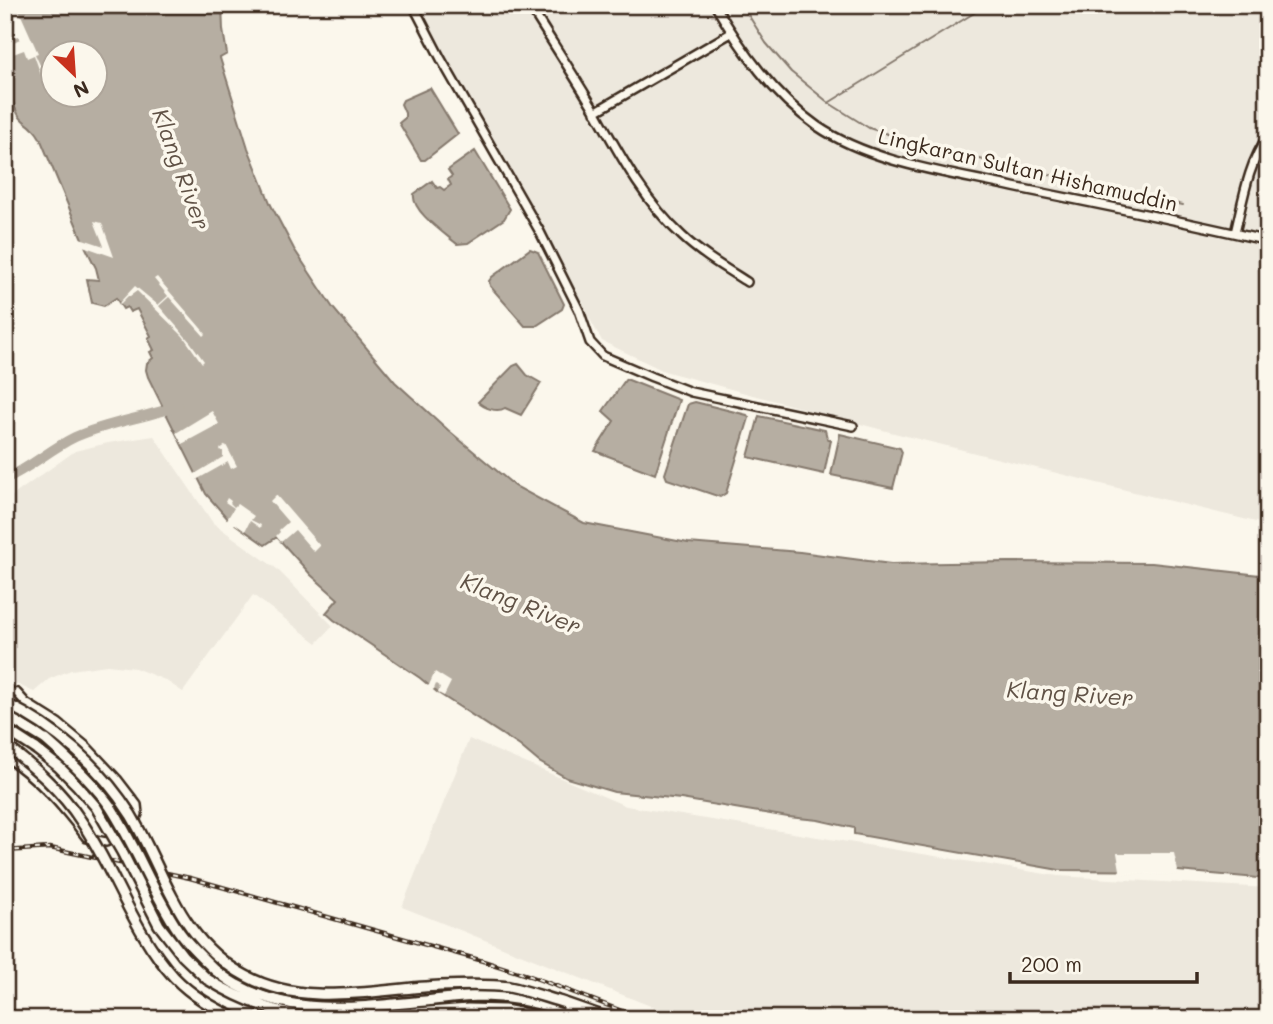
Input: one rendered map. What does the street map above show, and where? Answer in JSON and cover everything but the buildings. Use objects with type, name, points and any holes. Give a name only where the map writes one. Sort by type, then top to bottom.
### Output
[{"type":"main road","points":[[5,703],[52,731],[78,751],[96,770],[132,817],[188,925],[220,960],[247,977],[273,987],[302,993],[339,994],[440,986],[508,987],[611,1019]]},
{"type":"main road","points":[[5,715],[46,740],[82,772],[108,804],[125,831],[179,932],[215,970],[236,985],[300,1006],[327,1008],[484,996],[549,1005],[588,1019]]},
{"type":"main road","points":[[5,730],[59,767],[96,807],[164,933],[207,979],[233,995],[260,1006],[285,1014],[321,1019]]},
{"type":"main road","points":[[5,745],[57,789],[81,820],[146,938],[176,979],[211,1006],[237,1019]]},
{"type":"main road","points":[[340,1019],[467,1009],[504,1010],[551,1019]]},
{"type":"street","points":[[413,5],[540,232],[579,310],[590,342],[597,351],[603,356],[691,392],[853,426]]},
{"type":"street","points":[[530,5],[621,158],[651,203],[683,238],[747,282]]},
{"type":"street","name":"Lingkaran Sultan Hishamuddin","points":[[715,5],[731,33],[782,96],[817,125],[856,148],[944,172],[1268,241]]},
{"type":"street","points":[[596,112],[731,33]]},
{"type":"street","points":[[1235,233],[1249,176],[1268,136]]},
{"type":"street","points":[[5,691],[17,693],[26,703],[58,723],[87,747],[117,779],[137,805],[138,814],[132,828],[106,842],[87,838],[50,792],[5,756]]},
{"type":"street","points":[[5,1010],[16,1019]]},
{"type":"street","points":[[382,1019],[401,1013]]},
{"type":"shaded area","points":[[420,5],[1268,5],[1268,525],[890,432],[664,371],[602,341],[420,13]]},
{"type":"shaded area","points":[[154,436],[213,523],[277,569],[333,626],[317,643],[253,595],[183,692],[165,680],[135,668],[107,665],[71,670],[49,679],[34,692],[5,679],[5,501],[75,451]]},
{"type":"shaded area","points":[[469,739],[626,806],[1058,876],[1268,888],[1268,1019],[683,1019],[402,907]]},
{"type":"water","name":"Klang River","points":[[5,5],[222,5],[227,54],[220,58],[248,148],[271,205],[294,249],[333,308],[395,382],[448,430],[515,486],[584,523],[688,543],[800,552],[891,564],[1152,563],[1268,576],[1268,879],[1178,871],[1059,870],[854,834],[854,828],[818,820],[681,799],[614,792],[567,778],[539,762],[520,746],[438,693],[334,620],[326,613],[338,599],[311,575],[277,537],[265,545],[228,519],[206,494],[148,377],[147,363],[153,358],[150,352],[154,350],[148,338],[151,336],[137,309],[130,312],[127,307],[123,309],[116,298],[104,306],[92,303],[87,279],[99,280],[96,268],[40,138],[20,117],[13,102],[6,61]]},
{"type":"water","points":[[430,88],[458,134],[425,160],[421,160],[399,123],[405,118],[401,104],[403,100]]},
{"type":"water","points":[[475,151],[510,209],[504,219],[468,243],[457,244],[423,214],[414,201],[414,194],[432,181],[437,188],[444,190],[451,185],[448,179],[452,176],[448,170]]},
{"type":"water","points":[[530,249],[538,252],[564,304],[562,309],[536,326],[525,326],[490,286],[489,281]]},
{"type":"water","points":[[518,364],[527,375],[541,383],[521,415],[505,408],[491,409],[478,402],[513,366]]},
{"type":"water","points":[[626,379],[679,400],[655,474],[595,451],[614,421],[603,411]]},
{"type":"water","points":[[695,402],[747,415],[749,418],[726,493],[720,497],[667,479],[665,474],[688,404]]},
{"type":"water","points":[[759,416],[825,430],[827,438],[831,440],[824,474],[748,457]]},
{"type":"water","points":[[840,434],[900,448],[902,452],[893,488],[831,475]]},
{"type":"pier","points":[[17,6],[38,53],[35,54],[38,66],[34,55],[27,58],[24,50],[5,57],[5,46],[20,39],[18,36],[12,38],[5,28],[12,24],[6,11]]},
{"type":"pier","points":[[94,221],[102,223],[114,257],[80,245],[77,237],[104,246]]},
{"type":"pier","points":[[157,277],[206,334],[204,336],[169,297],[159,306],[191,343],[204,361],[202,363],[183,336],[137,291],[119,303],[135,286],[158,305],[168,296],[154,279]]},
{"type":"pier","points":[[212,411],[219,424],[182,444],[176,433]]},
{"type":"pier","points":[[226,445],[237,466],[231,469],[228,462],[196,480],[193,475],[223,457],[223,451],[220,449]]},
{"type":"pier","points":[[276,495],[320,546],[314,552],[295,530],[281,542],[276,536],[288,522],[270,501]]},
{"type":"pier","points":[[227,498],[234,507],[237,504],[254,516],[251,520],[261,525],[260,528],[250,521],[245,531],[226,521],[234,508],[225,502]]},
{"type":"pier","points":[[435,672],[451,682],[444,696],[438,693],[440,687],[436,684],[431,691],[426,687]]},
{"type":"pier","points":[[1117,853],[1174,853],[1178,871],[1175,875],[1118,873],[1120,870]]},
{"type":"waterway","points":[[742,5],[766,43],[791,72],[829,103],[869,128],[931,148],[1183,205]]},
{"type":"waterway","points":[[830,102],[987,5]]},
{"type":"waterway","points":[[5,479],[75,437],[178,406]]},
{"type":"railway","points":[[5,851],[50,848],[190,878],[483,961],[643,1019]]}]
